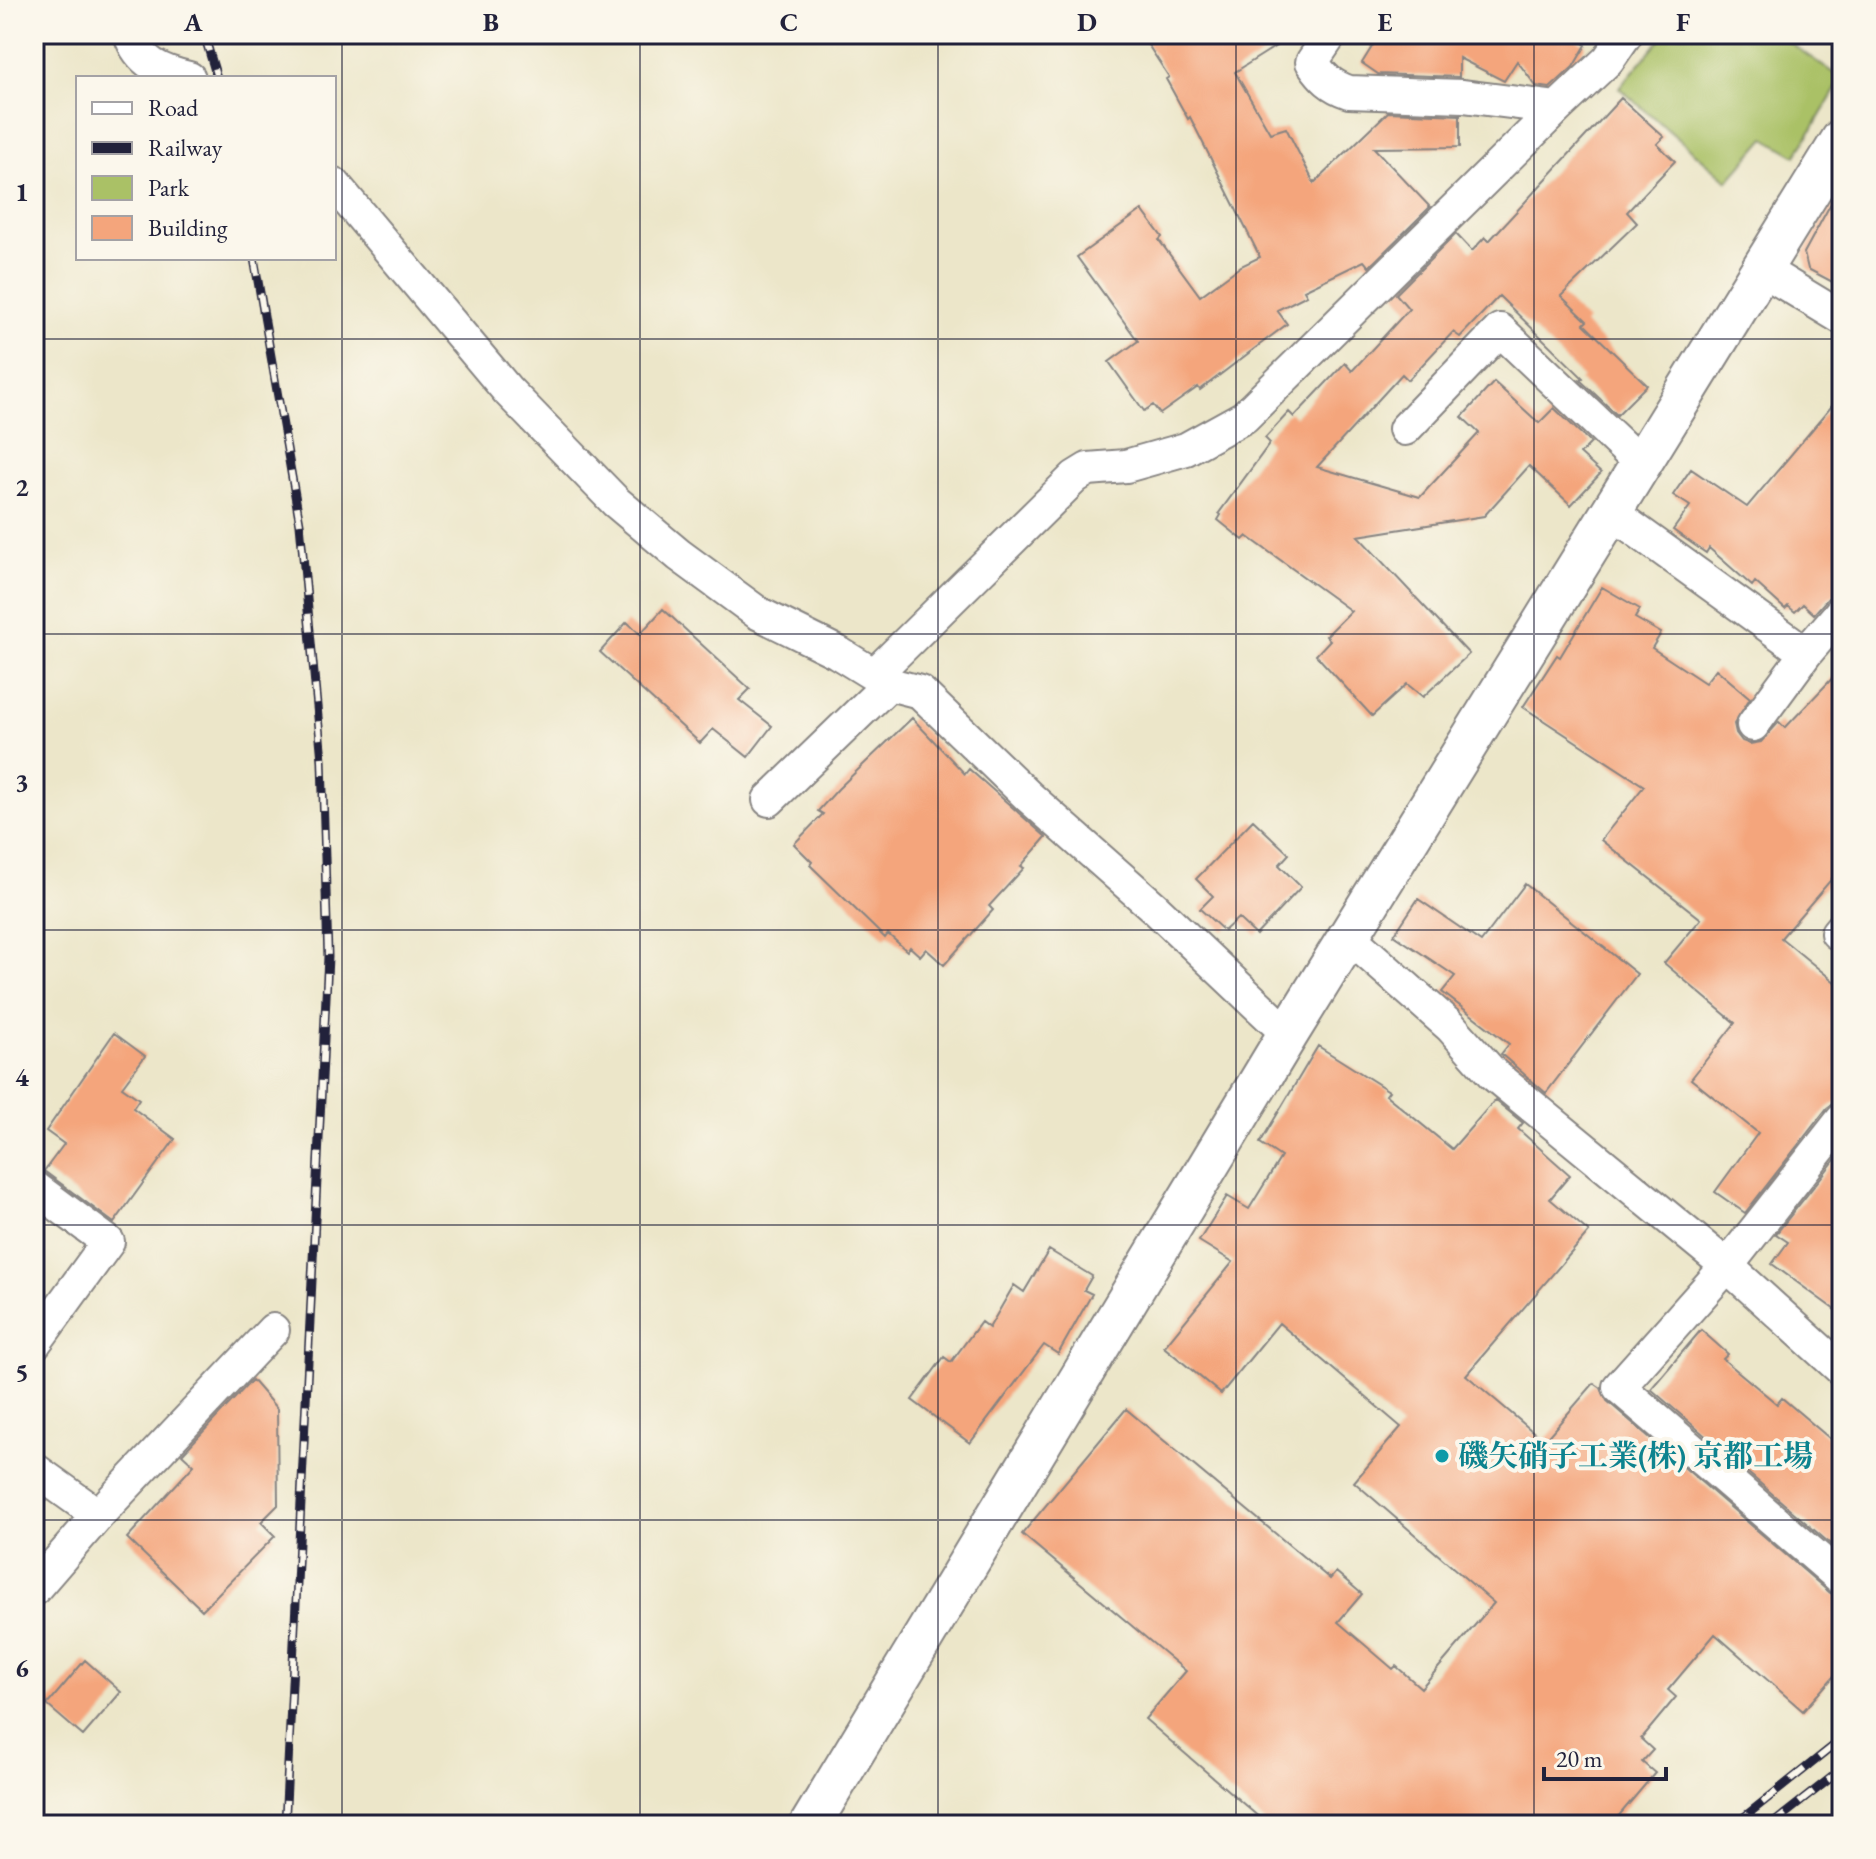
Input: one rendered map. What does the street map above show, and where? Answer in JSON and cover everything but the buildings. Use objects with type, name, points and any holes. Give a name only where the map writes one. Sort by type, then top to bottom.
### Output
[{"type":"street","points":[[130,34],[140,54],[151,65],[181,76]]},
{"type":"street","points":[[1331,34],[1312,62],[1335,88],[1377,94],[1463,96],[1557,108]]},
{"type":"street","points":[[769,800],[1075,477],[1088,469],[1126,466],[1186,449],[1244,417],[1608,60],[1626,34]]},
{"type":"street","points":[[810,1825],[1288,1034],[1842,139]]},
{"type":"street","points":[[336,186],[508,391],[616,502],[679,555],[758,613],[882,679],[920,692],[1028,796],[1156,909],[1288,1034]]},
{"type":"street","points":[[1761,269],[1842,318]]},
{"type":"street","points":[[1405,429],[1500,330],[1640,463]]},
{"type":"street","points":[[1611,512],[1806,653]]},
{"type":"street","points":[[1753,725],[1806,653],[1842,611]]},
{"type":"street","points":[[1348,936],[1451,1027],[1493,1074],[1727,1266],[1842,1370]]},
{"type":"street","points":[[1842,1120],[1727,1266],[1619,1387],[1842,1579]]},
{"type":"street","points":[[34,1187],[108,1242],[34,1344]]},
{"type":"street","points":[[34,1589],[98,1515],[273,1330]]},
{"type":"street","points":[[34,1469],[98,1515]]},
{"type":"green space","points":[[1665,34],[1777,34],[1842,79],[1796,156],[1765,138],[1728,181],[1619,88]]},
{"type":"railway","points":[[204,34],[216,76]]},
{"type":"railway","points":[[254,260],[300,524],[322,760],[328,957],[285,1825]]},
{"type":"railway","points":[[1734,1825],[1842,1739]]},
{"type":"railway","points":[[1771,1825],[1842,1769]]},
{"type":"place","name":"磯矢硝子工業(株) 京都工場","points":[[1442,1456]]}]
